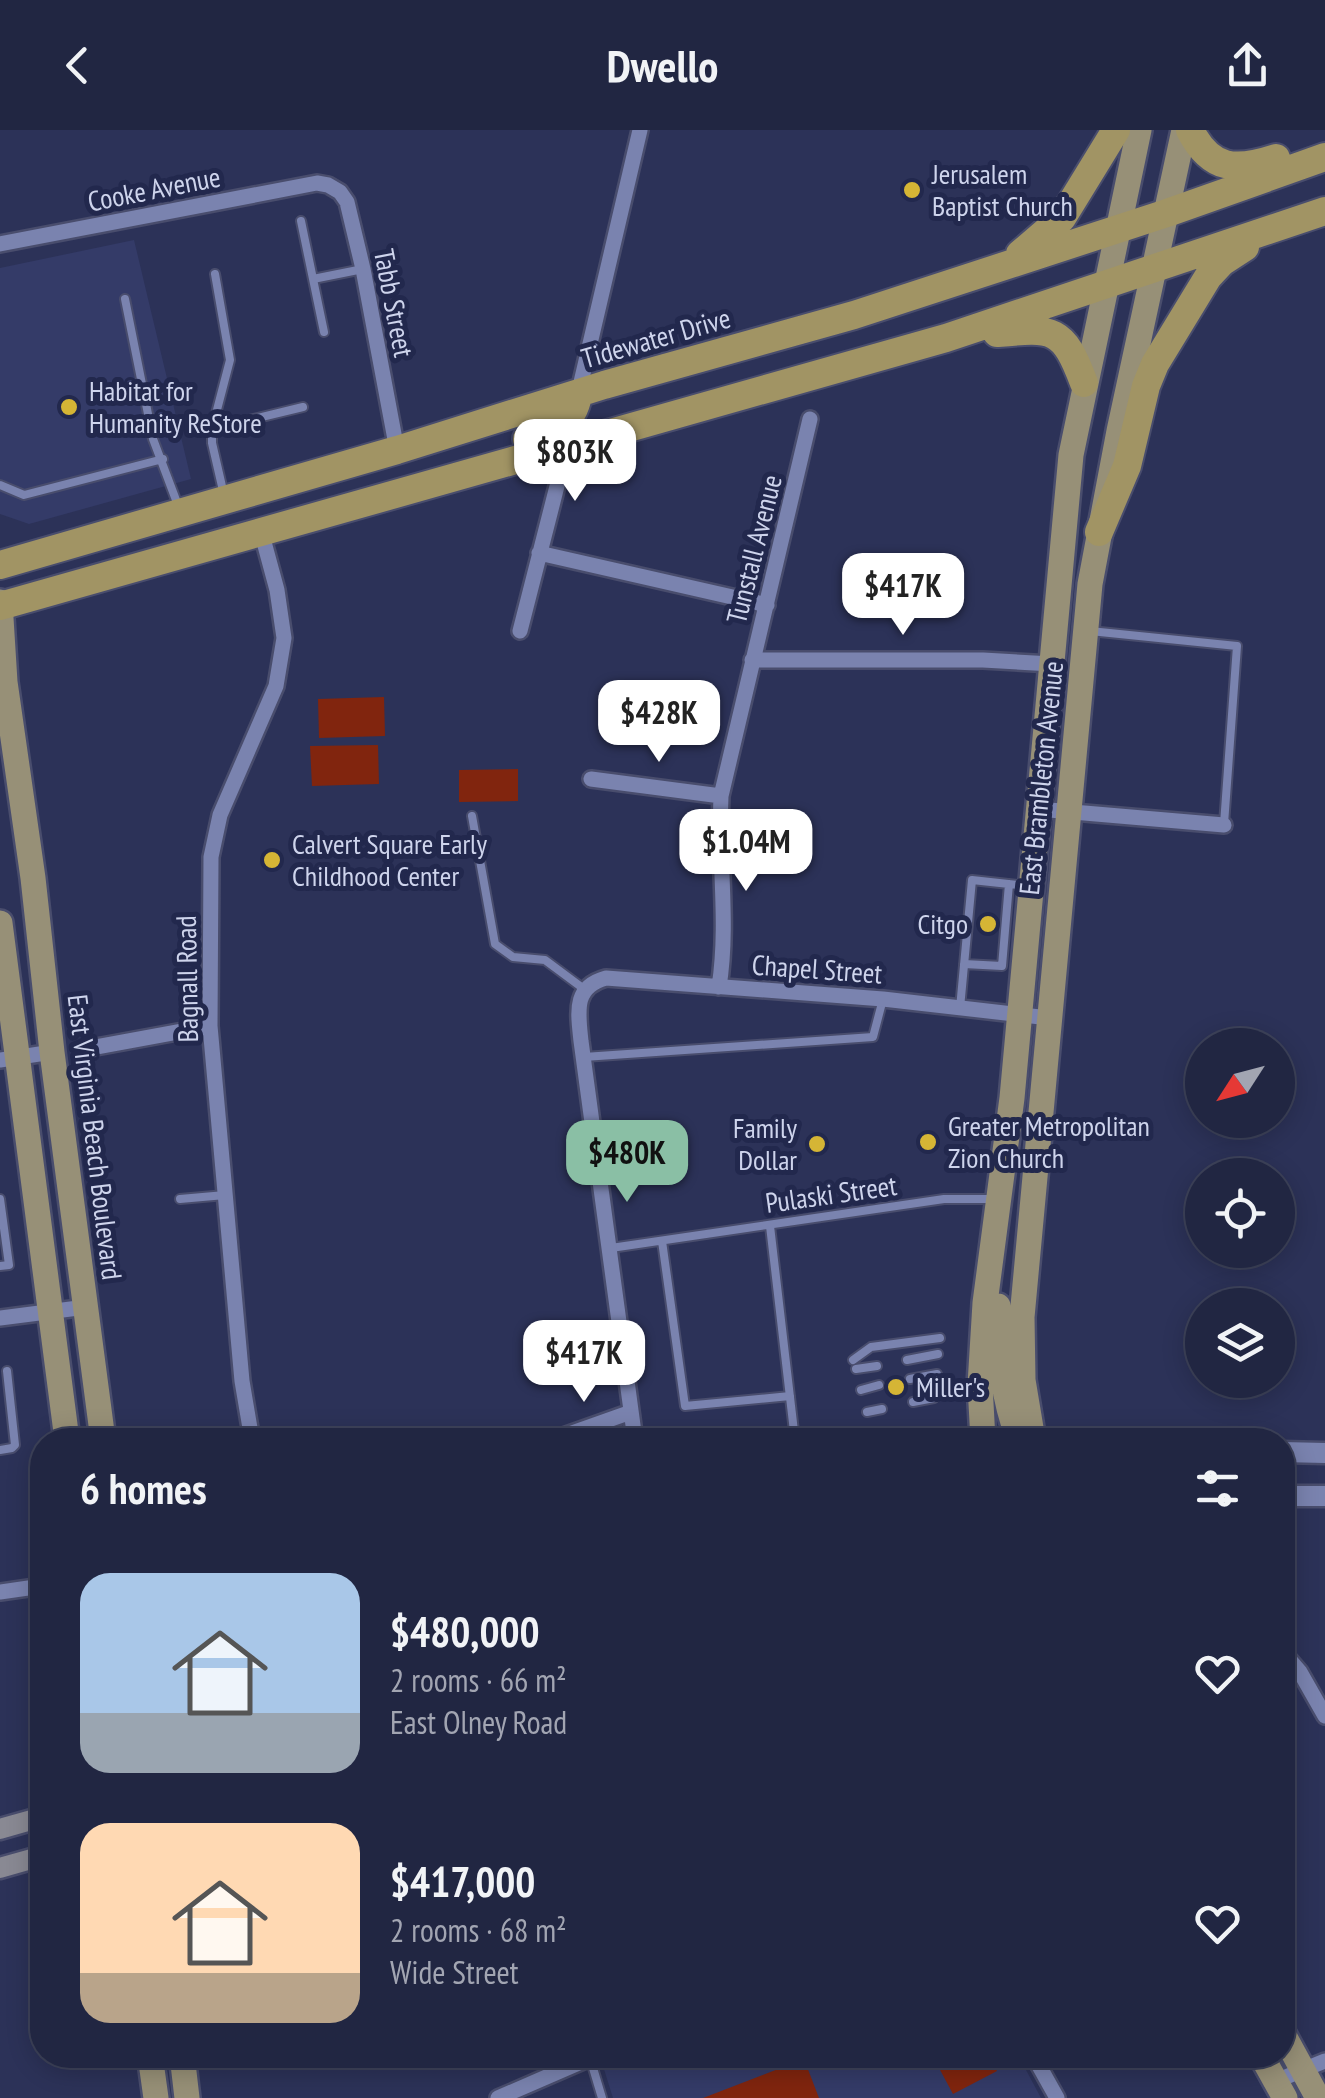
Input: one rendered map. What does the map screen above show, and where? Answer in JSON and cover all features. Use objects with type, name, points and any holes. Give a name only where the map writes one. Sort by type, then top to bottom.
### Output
[{"type":"highway","points":[[988,273],[1055,226],[1116,130]]},
{"type":"highway","points":[[1187,130],[1212,160],[1237,166],[1260,163],[1325,142]]},
{"type":"highway","name":"Tidewater Drive","points":[[0,565],[988,273],[1325,157]]},
{"type":"highway","points":[[0,604],[946,338],[1325,211]]},
{"type":"highway","points":[[1099,532],[1127,466],[1146,386],[1161,352],[1214,270],[1273,228]]},
{"type":"highway","points":[[946,338],[1043,330],[1070,349],[1084,383]]},
{"type":"highway","points":[[400,492],[464,459],[563,425],[570,418],[578,394]]},
{"type":"main road","name":"East Brambleton Avenue","points":[[983,1428],[980,1362],[987,1272],[1020,1014],[1013,967],[1012,890],[1038,809],[1071,455],[1139,130]]},
{"type":"main road","name":"East Brambleton Avenue","points":[[1031,1428],[1023,1380],[1022,1317],[1086,631],[1099,532],[1187,130]]},
{"type":"main road","name":"East Virginia Beach Boulevard","points":[[0,604],[2,684],[34,878],[52,1052],[102,1428]]},
{"type":"main road","points":[[0,923],[9,1058],[52,1312],[66,1428]]},
{"type":"main road","points":[[987,1272],[998,1304],[1000,1377],[1015,1428]]},
{"type":"main road","points":[[0,1829],[30,1820]]},
{"type":"main road","points":[[0,1868],[30,1859]]},
{"type":"main road","points":[[1295,2046],[1314,2066],[1318,2098]]},
{"type":"main road","points":[[152,2068],[156,2098]]},
{"type":"main road","points":[[184,2068],[187,2098]]},
{"type":"street","points":[[578,394],[640,130]]},
{"type":"street","name":"Cooke Avenue","points":[[0,244],[317,183]]},
{"type":"street","name":"Tabb Street","points":[[317,183],[328,185],[347,202],[397,450]]},
{"type":"street","name":"Tunstall Avenue","points":[[719,987],[724,908],[718,840],[720,796],[810,419]]},
{"type":"street","points":[[520,631],[568,443]]},
{"type":"street","name":"Bagnall Road","points":[[250,1428],[242,1381],[210,1026],[212,857],[220,815],[276,686],[284,638],[260,531]]},
{"type":"street","points":[[539,553],[767,604]]},
{"type":"street","points":[[752,660],[983,660],[1052,664]]},
{"type":"street","points":[[590,778],[720,796]]},
{"type":"street","points":[[1038,809],[1224,825]]},
{"type":"street","name":"Chapel Street","points":[[584,989],[593,981],[606,978],[883,999],[1048,1018]]},
{"type":"street","points":[[584,989],[577,1007],[634,1428]]},
{"type":"street","points":[[96,1047],[210,1026]]},
{"type":"street","points":[[9,1058],[52,1052]]},
{"type":"street","points":[[0,1318],[86,1307]]},
{"type":"street","points":[[587,1428],[631,1412]]},
{"type":"street","points":[[1295,1452],[1325,1453]]},
{"type":"street","points":[[1295,1496],[1325,1496]]},
{"type":"street","points":[[0,1592],[30,1588]]},
{"type":"street","points":[[1295,1666],[1325,1716]]},
{"type":"street","points":[[1280,2090],[1314,2066]]},
{"type":"street","points":[[498,2098],[567,2068]]},
{"type":"street","points":[[1041,2068],[1057,2098]]},
{"type":"lane","points":[[301,221],[324,332]]},
{"type":"lane","points":[[313,279],[363,269]]},
{"type":"lane","points":[[215,274],[230,360],[212,429],[212,444],[226,499]]},
{"type":"lane","points":[[125,299],[153,439],[180,512]]},
{"type":"lane","points":[[212,429],[303,407]]},
{"type":"lane","points":[[0,484],[24,495],[163,459]]},
{"type":"lane","points":[[1086,631],[1238,646],[1224,825]]},
{"type":"lane","points":[[472,816],[495,944],[513,956],[546,960],[584,989]]},
{"type":"lane","points":[[960,1008],[972,880],[1012,890],[1002,914],[999,947],[1013,967]]},
{"type":"lane","points":[[969,909],[981,904]]},
{"type":"lane","points":[[967,928],[979,923]]},
{"type":"lane","points":[[966,944],[977,940]]},
{"type":"lane","points":[[964,960],[976,953]]},
{"type":"lane","points":[[964,960],[1013,967]]},
{"type":"lane","points":[[584,1057],[873,1037],[883,999]]},
{"type":"lane","points":[[180,1199],[225,1195]]},
{"type":"lane","points":[[0,1198],[9,1265],[0,1266]]},
{"type":"lane","name":"Pulaski Street","points":[[611,1248],[944,1199],[998,1200]]},
{"type":"lane","points":[[770,1226],[793,1428]]},
{"type":"lane","points":[[662,1241],[685,1406],[790,1396]]},
{"type":"lane","points":[[877,1366],[854,1365],[871,1347],[940,1338]]},
{"type":"lane","points":[[907,1360],[938,1354]]},
{"type":"lane","points":[[0,1450],[15,1445],[7,1370]]},
{"type":"lane","points":[[910,1379],[937,1374]]},
{"type":"lane","points":[[861,1390],[879,1385]]},
{"type":"lane","points":[[913,1402],[934,1398]]},
{"type":"lane","points":[[867,1412],[882,1409]]},
{"type":"lane","points":[[596,2068],[602,2098]]},
{"type":"shaded area","points":[[134,240],[191,479],[29,524],[0,514],[0,268]]},
{"type":"shaded area","points":[[384,697],[385,736],[319,738],[318,699]]},
{"type":"shaded area","points":[[378,745],[379,784],[312,786],[310,746]]},
{"type":"shaded area","points":[[518,769],[518,801],[459,802],[459,770]]},
{"type":"shaded area","points":[[604,2068],[1025,2068],[1041,2098],[613,2098]]},
{"type":"shaded area","points":[[781,2068],[807,2068],[819,2098],[703,2098]]},
{"type":"shaded area","points":[[939,2068],[995,2068],[997,2071],[953,2094]]},
{"type":"place","name":"Jerusalem Baptist Church","points":[[912,190]]},
{"type":"place","name":"Habitat for Humanity ReStore","points":[[69,407]]},
{"type":"place","name":"Calvert Square Early Childhood Center","points":[[272,860]]},
{"type":"place","name":"Citgo","points":[[988,924]]},
{"type":"place","name":"Greater Metropolitan Zion Church","points":[[928,1142]]},
{"type":"place","name":"Family Dollar","points":[[817,1144]]},
{"type":"place","name":"Miller's","points":[[896,1387]]}]
